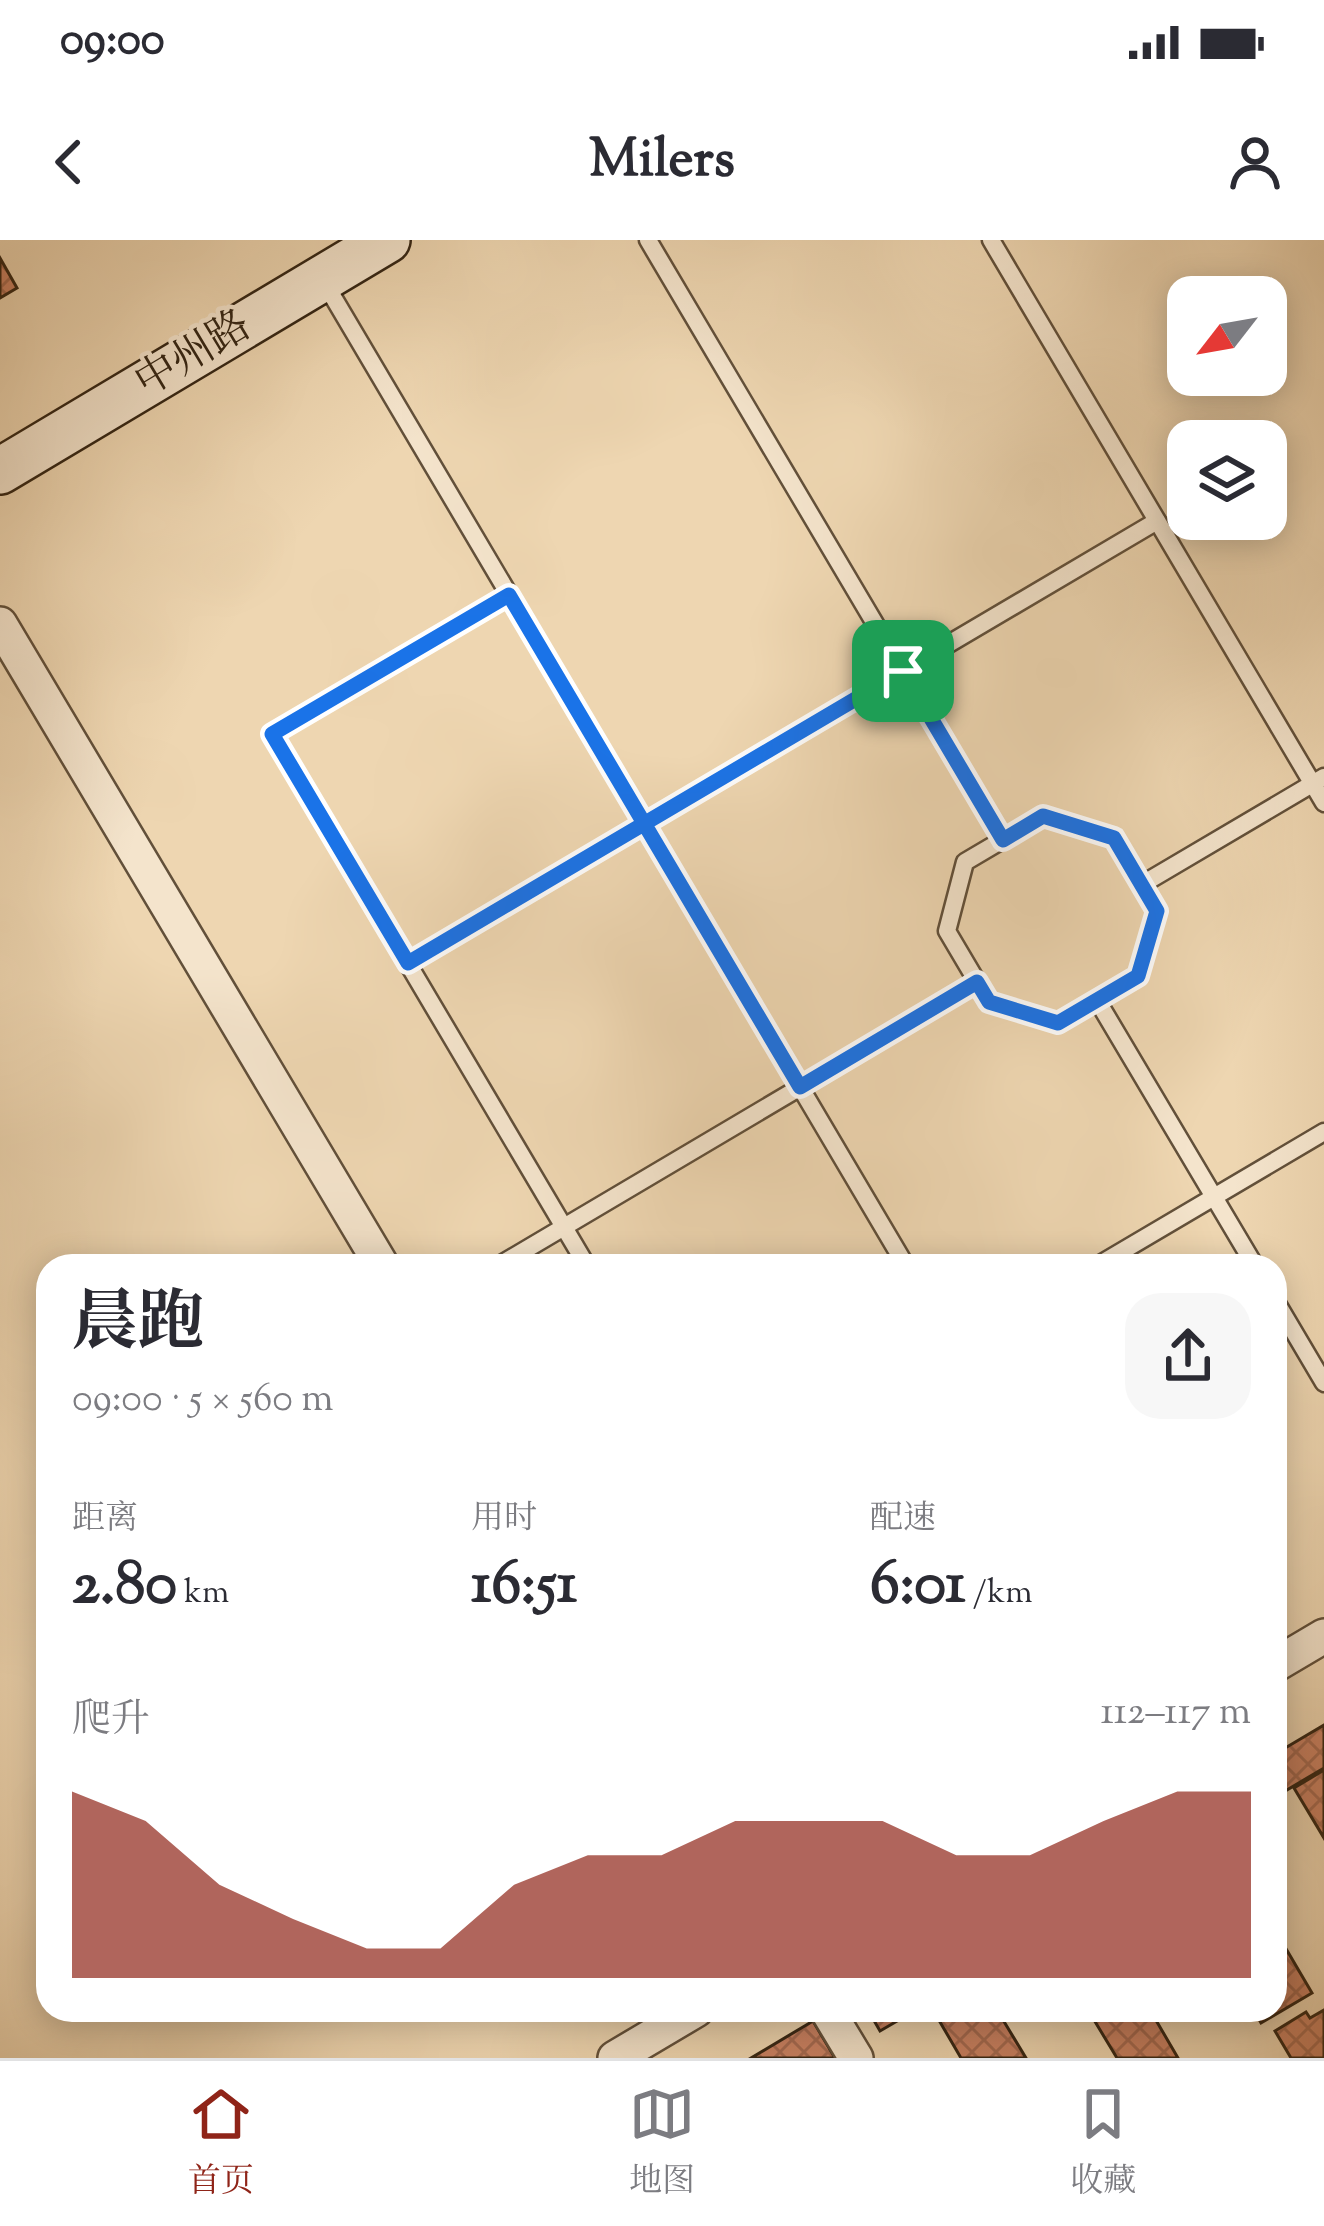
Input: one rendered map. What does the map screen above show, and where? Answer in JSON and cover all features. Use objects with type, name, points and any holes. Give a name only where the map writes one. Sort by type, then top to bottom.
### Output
[{"type":"main road","name":"中州路","points":[[0,440],[329,260],[387,240]]},
{"type":"main road","name":"中州路","points":[[0,471],[329,260]]},
{"type":"street","points":[[0,624],[375,1254]]},
{"type":"street","points":[[1287,1658],[1324,1636]]},
{"type":"street","points":[[615,2058],[676,2022]]},
{"type":"street","points":[[834,2022],[856,2058]]},
{"type":"lane","points":[[648,240],[1003,840]]},
{"type":"lane","points":[[991,240],[1318,781],[1324,802]]},
{"type":"lane","points":[[329,260],[509,595],[899,1254]]},
{"type":"lane","points":[[408,963],[1157,521]]},
{"type":"lane","points":[[509,595],[272,734],[580,1254]]},
{"type":"lane","points":[[1142,885],[1318,781]]},
{"type":"lane","points":[[1043,816],[1114,838],[1157,911],[1138,976],[1058,1023],[989,1002],[947,931],[965,862],[1003,840],[1043,816]]},
{"type":"lane","points":[[518,1254],[977,982]]},
{"type":"lane","points":[[1097,1000],[1248,1254]]},
{"type":"lane","points":[[1117,1254],[1324,1132]]},
{"type":"lane","points":[[1287,1320],[1324,1383]]},
{"type":"building","points":[[0,258],[17,288],[0,298]]},
{"type":"building","points":[[1324,1725],[1324,1768],[1287,1790],[1287,1747]]},
{"type":"building","points":[[1324,1770],[1324,1838],[1294,1788]]},
{"type":"building","points":[[1287,1950],[1312,1993],[1287,2008]]},
{"type":"building","points":[[1324,2010],[1324,2058],[1291,2058],[1275,2031],[1306,2012],[1310,2018]]},
{"type":"building","points":[[814,2022],[835,2058],[751,2058]]},
{"type":"building","points":[[875,2022],[895,2022],[880,2031]]},
{"type":"building","points":[[940,2022],[1004,2022],[1026,2058],[961,2058]]},
{"type":"building","points":[[1095,2022],[1157,2022],[1178,2058],[1117,2058]]},
{"type":"route","points":[[903,671],[644,824],[408,963],[272,734],[509,595],[577,709],[644,824],[800,1087],[977,982],[989,1002],[1058,1023],[1138,976],[1157,911],[1114,838],[1043,816],[1003,840],[903,671]]}]
